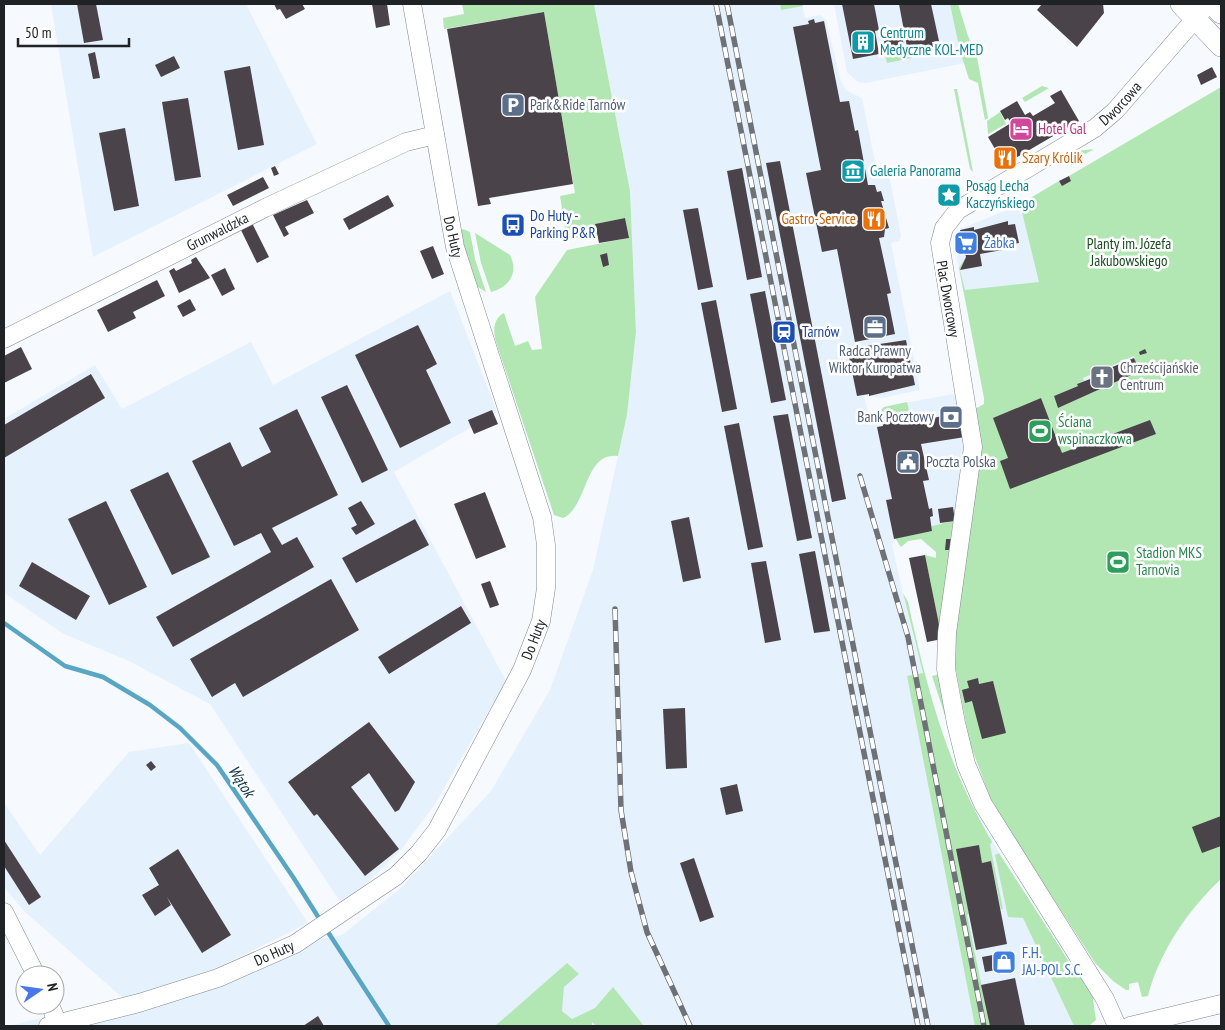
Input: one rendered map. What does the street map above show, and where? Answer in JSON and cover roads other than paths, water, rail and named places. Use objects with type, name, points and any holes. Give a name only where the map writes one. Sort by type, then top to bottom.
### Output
[{"type":"street","name":"Do Huty","points":[[53,1025],[139,1003],[218,978],[295,944],[396,876],[420,853],[437,830],[525,663],[541,621],[546,588],[546,545],[542,517],[456,254],[412,4]]},
{"type":"street","points":[[1181,4],[1221,13]]},
{"type":"street","points":[[1206,9],[1221,46]]},
{"type":"street","name":"Dworcowa","points":[[976,199],[1062,150],[1095,128],[1115,111],[1206,9]]},
{"type":"street","name":"Grunwaldzka","points":[[4,339],[265,208],[406,142],[435,135]]},
{"type":"street","name":"Plac Dworcowy","points":[[976,199],[958,210],[946,223],[940,243],[973,448],[972,466],[949,614],[946,658],[950,691],[966,764],[979,797],[998,831],[1105,999],[1117,1026]]},
{"type":"street","points":[[4,912],[31,965]]},
{"type":"street","points":[[1130,1026],[1221,1004]]},
{"type":"waterway","name":"Wątok","points":[[4,623],[65,666],[103,677],[150,705],[180,728],[217,765],[322,923]]},
{"type":"waterway","name":"Wątok","points":[[326,929],[389,1026]]},
{"type":"railway","points":[[716,4],[918,1026]]},
{"type":"railway","points":[[727,4],[928,1026]]},
{"type":"railway","points":[[860,476],[908,637],[984,1026]]},
{"type":"railway","points":[[615,609],[621,810],[631,872],[647,932],[690,1026]]},
{"type":"place","name":"Centrum Medyczne KOL-MED","points":[[863,42]]},
{"type":"place","name":"Park&Ride Tarnów","points":[[513,105]]},
{"type":"place","name":"Hotel Gal","points":[[1021,129]]},
{"type":"place","name":"Szary Królik","points":[[1005,158]]},
{"type":"place","name":"Galeria Panorama","points":[[853,171]]},
{"type":"place","name":"Posąg Lecha Kaczyńskiego","points":[[949,195]]},
{"type":"place","name":"Gastro-Service","points":[[874,219]]},
{"type":"place","name":"Do Huty - Parking P&R","points":[[513,225]]},
{"type":"place","name":"Żabka","points":[[966,243]]},
{"type":"place","name":"Radca Prawny Wiktor Kuropatwa","points":[[875,327]]},
{"type":"place","name":"Tarnów","points":[[784,332]]},
{"type":"place","name":"Chrześcijańskie Centrum","points":[[1102,377]]},
{"type":"place","name":"Bank Pocztowy","points":[[951,417]]},
{"type":"place","name":"Ściana wspinaczkowa","points":[[1040,431]]},
{"type":"place","name":"Poczta Polska","points":[[908,462]]},
{"type":"place","name":"Stadion MKS Tarnovia","points":[[1118,562]]},
{"type":"place","name":"F.H. JAJ-POL S.C.","points":[[1004,962]]},
{"type":"park label","name":"Planty im. Józefa Jakubowskiego","points":[[1129,252]]}]
